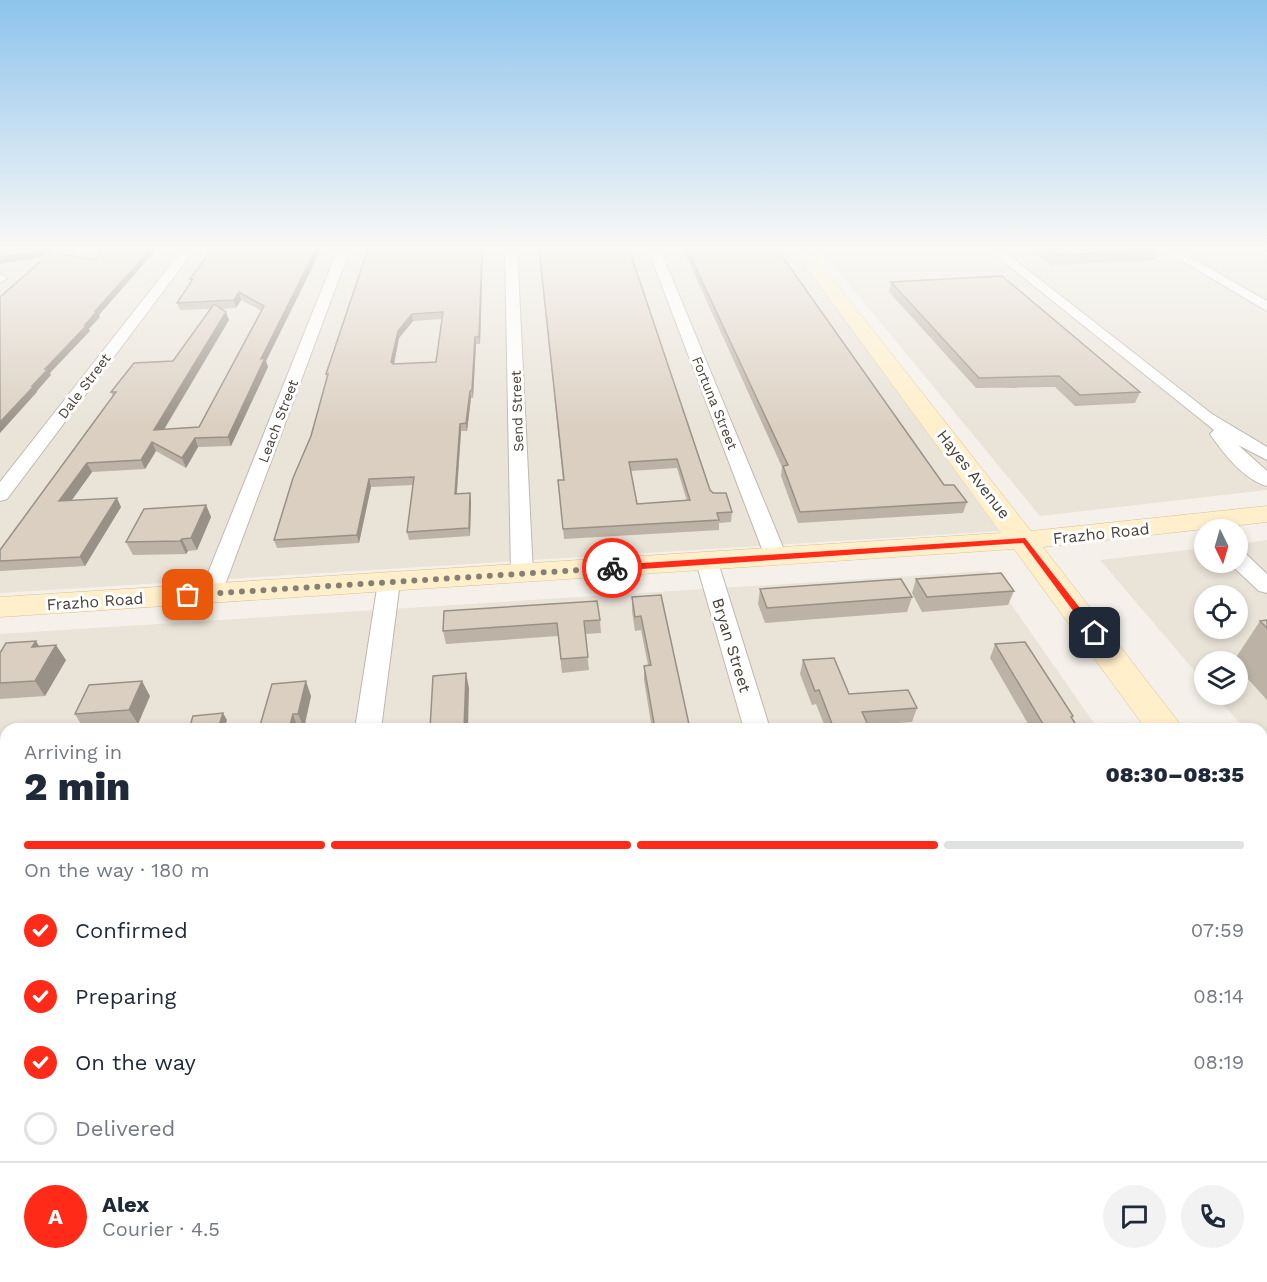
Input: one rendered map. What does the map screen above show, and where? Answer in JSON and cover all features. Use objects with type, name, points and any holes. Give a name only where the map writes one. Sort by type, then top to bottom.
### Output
[{"type":"street","name":"Dale Street","points":[[0,495],[143,309]]},
{"type":"street","name":"Leach Street","points":[[211,593],[321,309]]},
{"type":"street","name":"Send Street","points":[[513,309],[522,574]]},
{"type":"street","name":"Fortuna Street","points":[[678,309],[776,557]]},
{"type":"street","name":"Hayes Avenue","points":[[847,309],[1025,540],[1162,723]]},
{"type":"street","points":[[1069,309],[1206,418],[1267,455]]},
{"type":"street","points":[[1206,418],[1240,459],[1267,480]]},
{"type":"street","name":"Frazho Road","points":[[1240,519],[1267,514]]},
{"type":"street","name":"Frazho Road","points":[[0,607],[707,562],[1194,527]]},
{"type":"street","name":"Bryan Street","points":[[707,562],[755,723]]},
{"type":"street","points":[[1248,568],[1267,586]]},
{"type":"street","points":[[369,723],[389,582]]},
{"type":"shaded area","points":[[0,309],[836,309],[1000,531],[0,593]]},
{"type":"shaded area","points":[[869,309],[1267,309],[1267,490],[1040,516]]},
{"type":"shaded area","points":[[1267,540],[1267,723],[1240,723],[1224,705],[1248,705],[1248,651],[1194,651],[1194,670],[1100,560],[1194,549],[1194,573],[1248,573],[1248,543]]},
{"type":"shaded area","points":[[988,571],[1094,723],[0,723],[0,634]]},
{"type":"building","points":[[0,309],[97,309],[85,325],[87,325],[45,369],[48,369],[0,422]]},
{"type":"building","points":[[211,309],[221,309],[226,312],[154,430],[199,427],[262,309],[286,309],[261,359],[265,358],[228,437],[195,438],[182,458],[152,442],[141,460],[87,463],[59,501],[117,498],[80,557],[0,561],[0,550],[116,392],[111,392],[134,363],[173,361]]},
{"type":"building","points":[[348,309],[480,309],[479,337],[475,337],[472,390],[466,423],[460,424],[455,494],[470,493],[469,528],[407,532],[414,477],[369,479],[357,535],[274,540],[293,478],[311,436],[328,374],[326,374]],"holes":[[[443,312],[436,362],[393,364],[391,362],[398,331],[412,314]]]},
{"type":"building","points":[[545,309],[649,309],[710,490],[713,493],[726,493],[732,512],[717,513],[719,520],[563,529],[558,480],[564,480]],"holes":[[[677,459],[690,500],[637,504],[629,462]]]},
{"type":"building","points":[[715,309],[819,309],[944,485],[954,485],[967,502],[800,512],[783,466],[788,465]]},
{"type":"building","points":[[916,309],[1041,309],[1140,392],[1080,395],[1059,376],[979,378]]},
{"type":"building","points":[[206,505],[191,538],[180,541],[126,542],[144,509]]},
{"type":"building","points":[[1001,573],[1014,591],[927,597],[916,579]]},
{"type":"building","points":[[901,579],[912,597],[767,608],[760,589]]},
{"type":"building","points":[[661,595],[689,723],[654,723],[644,666],[651,665],[641,616],[635,617],[632,597]]},
{"type":"building","points":[[597,601],[600,620],[584,621],[588,657],[561,659],[557,623],[443,631],[444,611]]},
{"type":"building","points":[[1267,620],[1267,628],[1260,621]]},
{"type":"building","points":[[36,641],[32,647],[56,645],[35,681],[0,683],[0,653],[6,643]]},
{"type":"building","points":[[1025,642],[1073,716],[1071,717],[1075,723],[1042,723],[995,644]]},
{"type":"building","points":[[834,658],[849,694],[908,690],[917,708],[862,712],[867,723],[832,723],[819,690],[815,691],[803,660]]},
{"type":"building","points":[[466,673],[464,723],[430,723],[433,676]]},
{"type":"building","points":[[142,681],[129,710],[75,714],[89,685]]},
{"type":"building","points":[[306,681],[298,714],[293,714],[291,723],[261,723],[272,684]]},
{"type":"building","points":[[223,713],[220,723],[191,723],[193,716]]},
{"type":"way so far","points":[[188,595],[612,568]]},
{"type":"route","points":[[612,568],[1025,540],[1095,633]]}]
